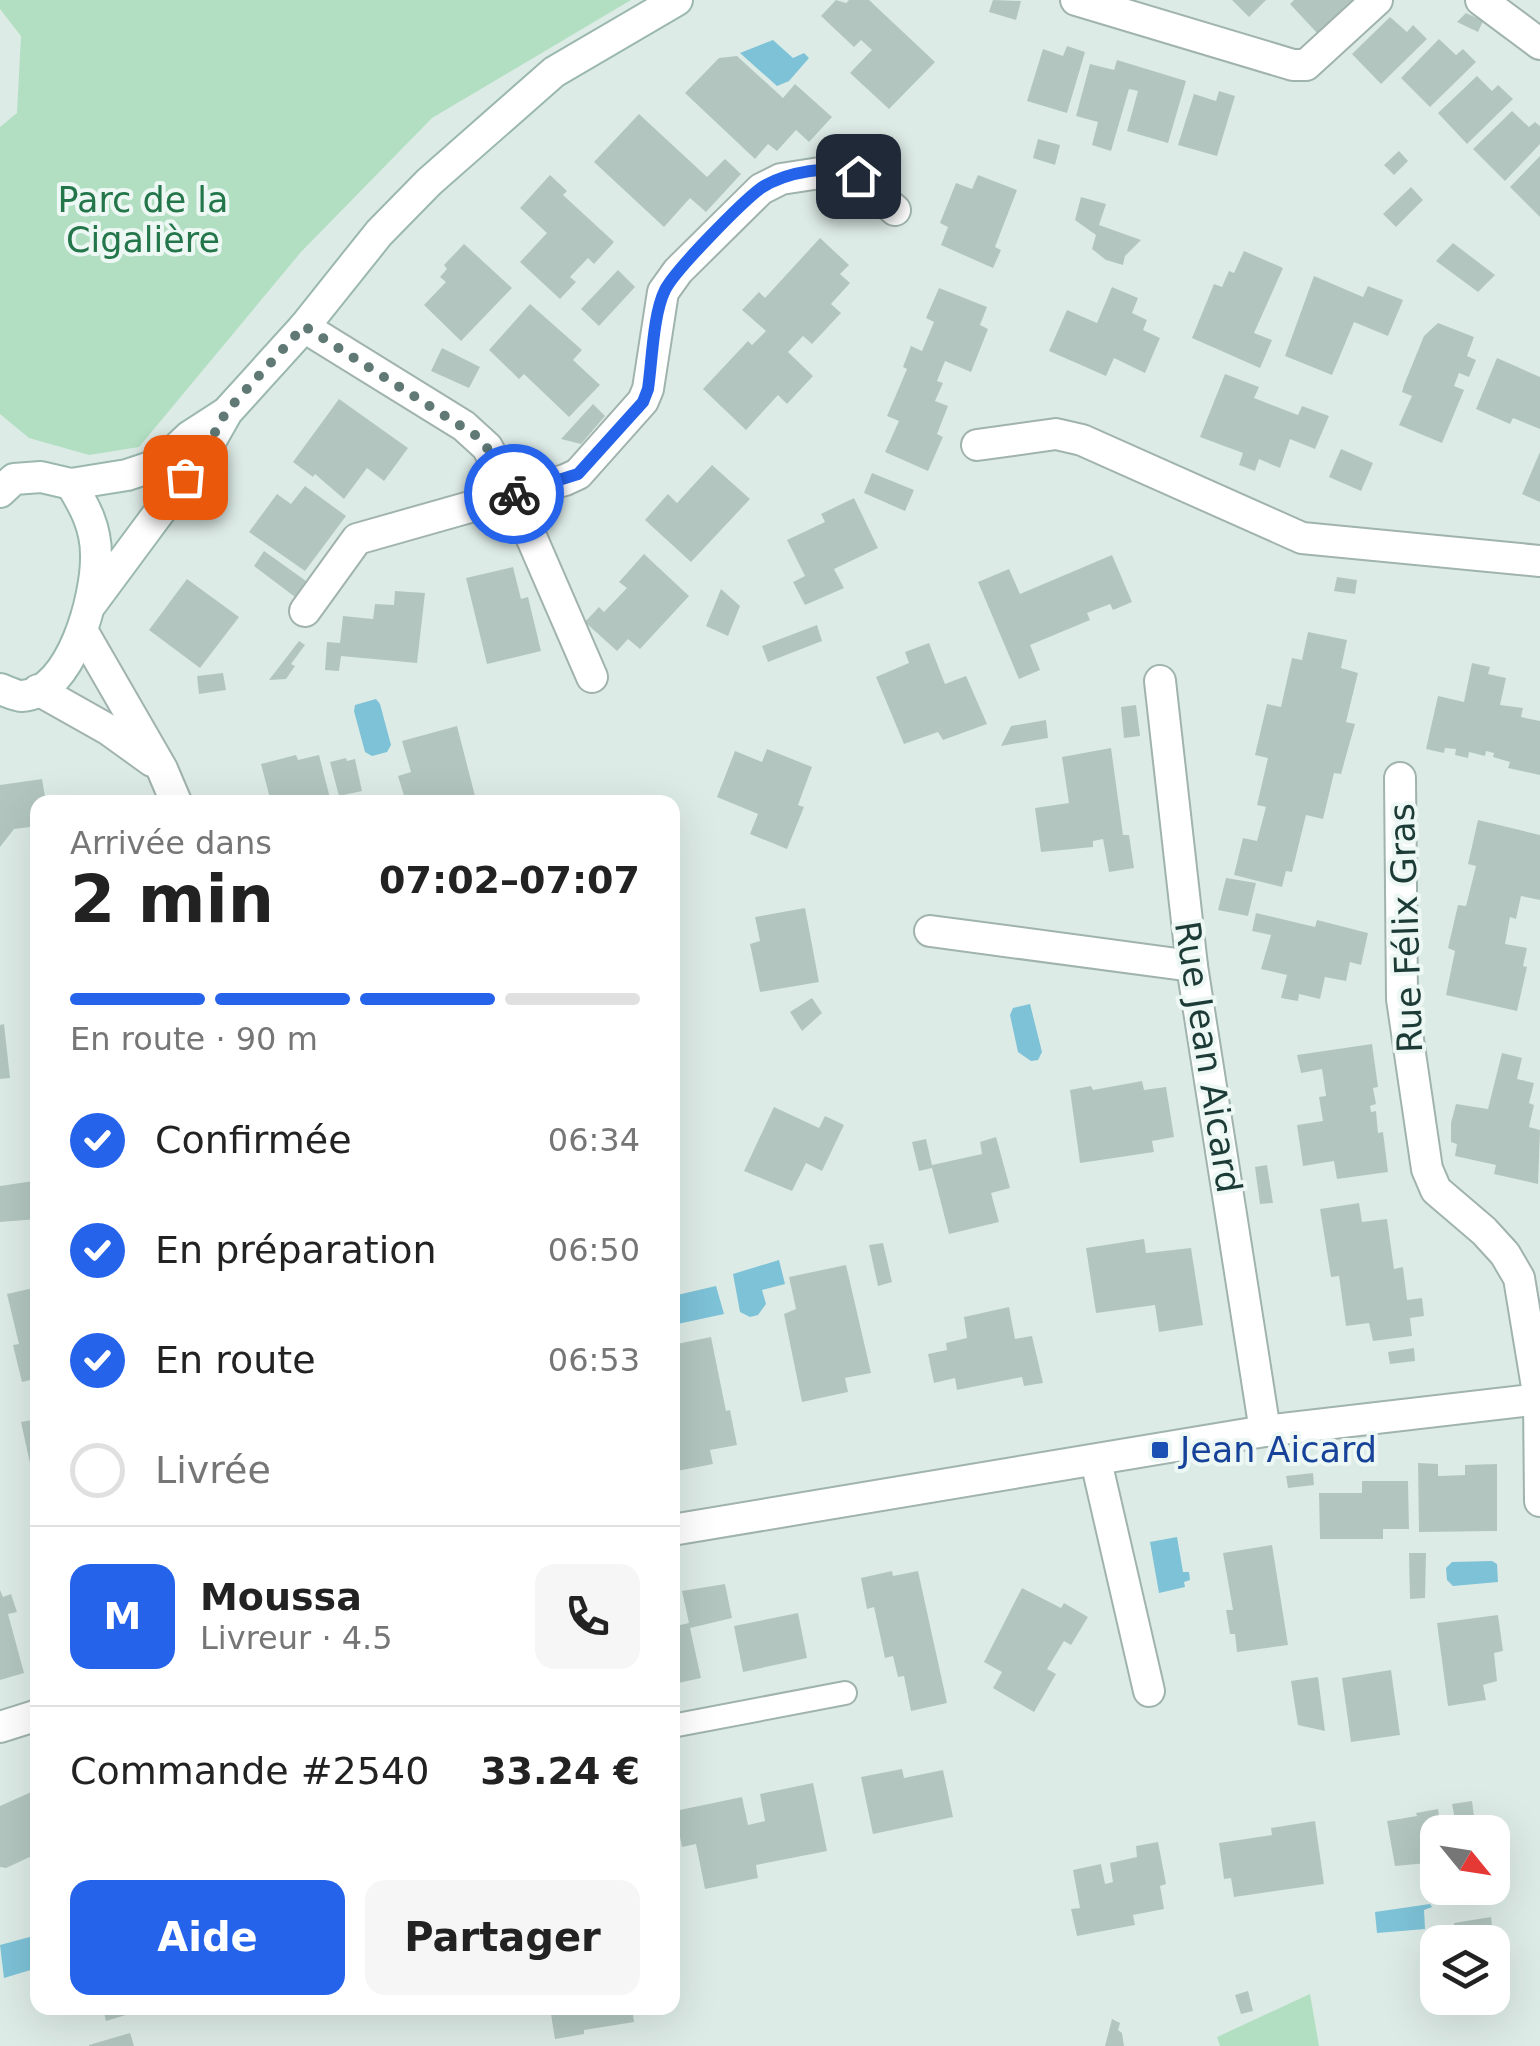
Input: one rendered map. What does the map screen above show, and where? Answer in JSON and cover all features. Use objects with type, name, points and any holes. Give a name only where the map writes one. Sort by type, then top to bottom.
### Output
[{"type":"street","points":[[1,691],[21,696],[38,690],[60,671],[88,618],[206,449],[226,412],[304,326],[379,233],[475,140],[554,72],[677,0]]},
{"type":"street","points":[[1076,0],[1293,65],[1306,65],[1377,0]]},
{"type":"street","points":[[1480,0],[1540,44]]},
{"type":"street","points":[[306,611],[358,539],[578,474],[643,402],[664,292],[678,271],[761,188],[780,179],[846,169],[894,210]]},
{"type":"street","points":[[304,326],[475,435],[487,448],[513,495],[592,677]]},
{"type":"street","points":[[5,482],[41,476],[72,484],[128,475],[160,464],[190,436],[226,412]]},
{"type":"street","points":[[977,445],[1056,434],[1082,440],[1302,538],[1540,561]]},
{"type":"street","points":[[72,484],[92,519],[96,555],[88,618],[173,795]]},
{"type":"street","name":"Rue Jean Aicard","points":[[1160,682],[1192,966],[1265,1431]]},
{"type":"street","points":[[38,690],[109,730],[162,769]]},
{"type":"street","name":"Rue Félix Gras","points":[[1400,778],[1402,999],[1427,1169],[1436,1190],[1484,1231],[1505,1254],[1519,1278],[1540,1399],[1540,1502]]},
{"type":"street","points":[[930,931],[1192,966]]},
{"type":"street","points":[[680,1529],[1265,1431],[1540,1399]]},
{"type":"street","points":[[1096,1461],[1149,1691]]},
{"type":"street","points":[[0,1727],[30,1718]]},
{"type":"lane","points":[[680,1724],[845,1693]]},
{"type":"green space","name":"Parc de la Cigalière","points":[[0,0],[631,0],[432,118],[301,252],[139,447],[89,455],[29,438],[0,414],[0,127],[17,113],[21,36],[0,9]]},
{"type":"green space","points":[[1310,1994],[1319,2046],[1220,2046],[1217,2037]]},
{"type":"water","points":[[773,40],[793,58],[804,53],[809,58],[789,81],[777,86],[740,53]]},
{"type":"water","points":[[376,699],[391,745],[387,752],[372,756],[365,752],[354,711],[355,705]]},
{"type":"water","points":[[1030,1004],[1042,1052],[1038,1060],[1031,1061],[1018,1052],[1010,1015],[1013,1008]]},
{"type":"water","points":[[779,1260],[785,1284],[762,1290],[766,1304],[758,1315],[750,1317],[740,1312],[733,1274]]},
{"type":"water","points":[[716,1286],[724,1314],[680,1323],[680,1294]]},
{"type":"water","points":[[1177,1537],[1183,1572],[1189,1572],[1190,1580],[1184,1582],[1185,1587],[1159,1593],[1150,1542]]},
{"type":"water","points":[[1452,1562],[1497,1564],[1498,1582],[1453,1586],[1447,1580],[1446,1568]]},
{"type":"water","points":[[1432,1907],[1424,1910],[1425,1925],[1420,1925],[1420,1929],[1377,1933],[1375,1912]]},
{"type":"water","points":[[30,1937],[30,1970],[4,1978],[0,1945]]},
{"type":"building","points":[[836,0],[869,0],[935,62],[889,109],[850,73],[872,50],[861,40],[854,47],[821,16]]},
{"type":"building","points":[[993,0],[1021,1],[1016,20],[989,12]]},
{"type":"building","points":[[1232,0],[1266,0],[1249,17]]},
{"type":"building","points":[[1294,0],[1354,0],[1318,34],[1290,4]]},
{"type":"building","points":[[1466,13],[1483,21],[1478,32],[1457,22]]},
{"type":"building","points":[[1390,17],[1407,32],[1413,25],[1427,39],[1381,84],[1352,54]]},
{"type":"building","points":[[1439,39],[1456,55],[1463,49],[1476,62],[1430,107],[1401,78]]},
{"type":"building","points":[[1067,46],[1085,52],[1067,113],[1027,101],[1043,49],[1063,56]]},
{"type":"building","points":[[737,56],[783,98],[795,84],[832,117],[809,142],[796,130],[777,151],[768,144],[755,159],[685,93],[719,58]]},
{"type":"building","points":[[1117,60],[1186,81],[1168,143],[1127,131],[1138,91],[1129,89],[1111,151],[1092,145],[1098,122],[1076,116],[1090,64],[1114,70]]},
{"type":"building","points":[[1477,76],[1492,91],[1498,85],[1513,99],[1467,144],[1438,113]]},
{"type":"building","points":[[1219,91],[1235,96],[1217,156],[1178,145],[1194,94],[1216,101]]},
{"type":"building","points":[[1512,111],[1529,127],[1535,122],[1540,126],[1540,144],[1505,181],[1473,149]]},
{"type":"building","points":[[639,114],[707,177],[725,159],[741,174],[706,212],[690,198],[664,227],[594,162]]},
{"type":"building","points":[[1038,139],[1060,145],[1055,165],[1033,158]]},
{"type":"building","points":[[1399,151],[1408,161],[1394,175],[1384,165]]},
{"type":"building","points":[[1540,156],[1540,217],[1510,187]]},
{"type":"building","points":[[550,175],[567,191],[563,195],[614,242],[594,264],[588,258],[570,277],[576,282],[560,299],[520,262],[547,233],[520,208]]},
{"type":"building","points":[[978,175],[1017,190],[995,247],[1001,250],[993,268],[941,245],[948,227],[940,223],[956,183],[972,189]]},
{"type":"building","points":[[1411,187],[1423,200],[1396,227],[1383,214]]},
{"type":"building","points":[[1081,197],[1106,204],[1099,225],[1141,240],[1125,256],[1123,265],[1106,260],[1092,249],[1096,235],[1075,220]]},
{"type":"building","points":[[820,238],[849,265],[840,274],[850,283],[831,304],[841,313],[812,344],[803,336],[788,352],[813,376],[787,404],[778,395],[746,430],[703,389],[748,341],[752,345],[766,331],[742,310],[759,292],[765,298]]},
{"type":"building","points":[[1453,243],[1495,275],[1478,292],[1436,261]]},
{"type":"building","points":[[464,244],[512,288],[461,341],[424,305],[446,282],[440,277],[447,269],[444,265]]},
{"type":"building","points":[[1244,251],[1283,268],[1254,333],[1272,340],[1260,368],[1192,338],[1214,284],[1222,287]]},
{"type":"building","points":[[618,270],[635,287],[599,326],[581,309]]},
{"type":"building","points":[[1314,276],[1363,297],[1368,286],[1403,300],[1388,336],[1354,322],[1332,375],[1285,356]]},
{"type":"building","points":[[1112,287],[1138,298],[1132,313],[1147,320],[1143,330],[1160,338],[1145,373],[1114,358],[1106,376],[1049,351],[1067,310],[1097,323]]},
{"type":"building","points":[[939,288],[987,307],[980,325],[988,329],[971,372],[945,361],[937,381],[943,383],[935,401],[948,406],[937,434],[943,437],[928,471],[885,452],[899,421],[887,416],[907,369],[903,367],[911,346],[922,351],[934,322],[926,318]]},
{"type":"building","points":[[530,304],[582,350],[573,360],[600,385],[569,417],[524,374],[519,379],[489,350]]},
{"type":"building","points":[[1438,323],[1474,337],[1467,356],[1476,360],[1469,377],[1459,373],[1454,386],[1464,390],[1442,443],[1399,425],[1412,396],[1402,392],[1404,385],[1424,336]]},
{"type":"building","points":[[442,348],[480,367],[469,388],[431,371]]},
{"type":"building","points":[[1497,358],[1540,377],[1540,429],[1513,418],[1510,424],[1476,409]]},
{"type":"building","points":[[1225,374],[1259,387],[1254,398],[1298,415],[1302,406],[1329,416],[1315,449],[1290,439],[1280,468],[1259,459],[1255,471],[1239,465],[1243,453],[1200,437]]},
{"type":"building","points":[[339,399],[408,448],[384,481],[367,468],[344,499],[315,474],[313,477],[293,462]]},
{"type":"building","points":[[593,404],[605,416],[581,444],[561,439]]},
{"type":"building","points":[[1341,449],[1373,463],[1361,491],[1329,477]]},
{"type":"building","points":[[1540,452],[1540,502],[1522,494]]},
{"type":"building","points":[[712,465],[750,499],[691,562],[645,520],[668,494],[677,503]]},
{"type":"building","points":[[872,473],[914,490],[905,511],[864,493]]},
{"type":"building","points":[[305,486],[346,516],[305,571],[249,532],[277,494],[291,504]]},
{"type":"building","points":[[854,498],[878,548],[834,569],[844,588],[805,605],[793,582],[805,576],[787,540],[825,522],[821,514]]},
{"type":"building","points":[[264,551],[306,581],[295,597],[254,566]]},
{"type":"building","points":[[644,554],[689,596],[640,649],[628,639],[617,651],[585,622],[599,607],[604,612],[627,588],[619,582]]},
{"type":"building","points":[[1112,555],[1132,602],[1113,610],[1110,604],[1087,613],[1090,620],[1030,645],[1040,670],[1019,679],[978,582],[1009,569],[1020,594]]},
{"type":"building","points":[[513,567],[521,599],[528,597],[541,651],[487,664],[466,578]]},
{"type":"building","points":[[1337,577],[1357,580],[1355,594],[1334,591]]},
{"type":"building","points":[[187,579],[239,617],[200,668],[149,630]]},
{"type":"building","points":[[721,589],[740,606],[728,636],[706,626]]},
{"type":"building","points":[[395,591],[425,593],[417,663],[341,656],[339,671],[325,670],[327,642],[340,643],[343,616],[373,619],[375,604],[394,605]]},
{"type":"building","points":[[817,625],[822,641],[768,662],[762,646]]},
{"type":"building","points":[[1308,632],[1347,640],[1341,668],[1358,673],[1346,722],[1355,724],[1341,774],[1334,773],[1323,819],[1306,815],[1292,872],[1286,871],[1282,887],[1234,875],[1243,838],[1257,841],[1266,807],[1257,805],[1268,758],[1255,755],[1267,704],[1281,707],[1292,658],[1302,660]]},
{"type":"building","points":[[299,641],[305,645],[286,679],[269,680]]},
{"type":"building","points":[[929,643],[945,684],[966,676],[987,724],[943,740],[938,732],[904,744],[876,677],[909,663],[905,652]]},
{"type":"building","points":[[1472,663],[1490,667],[1488,674],[1506,678],[1500,705],[1523,708],[1521,717],[1540,721],[1540,775],[1508,768],[1510,762],[1486,751],[1485,756],[1469,752],[1468,758],[1455,755],[1456,749],[1445,748],[1444,753],[1426,749],[1438,696],[1464,702]]},
{"type":"building","points":[[223,673],[226,690],[199,694],[197,676]]},
{"type":"building","points":[[1136,705],[1140,736],[1124,738],[1121,707]]},
{"type":"building","points":[[1046,720],[1048,738],[1001,746],[1011,726]]},
{"type":"building","points":[[457,726],[475,795],[404,795],[398,776],[411,772],[402,741]]},
{"type":"building","points":[[1111,748],[1123,835],[1129,835],[1134,868],[1109,872],[1103,839],[1093,841],[1093,847],[1041,852],[1035,808],[1069,803],[1062,757]]},
{"type":"building","points":[[767,749],[812,767],[798,805],[804,807],[787,849],[750,834],[758,814],[717,797],[735,751],[762,762]]},
{"type":"building","points":[[296,755],[298,760],[319,755],[329,795],[269,795],[261,764]]},
{"type":"building","points":[[355,759],[362,791],[339,795],[330,762]]},
{"type":"building","points":[[42,779],[45,795],[30,795],[30,827],[14,829],[0,847],[0,785]]},
{"type":"building","points":[[1478,820],[1540,835],[1540,900],[1521,896],[1516,919],[1510,917],[1505,944],[1527,948],[1517,1011],[1446,995],[1455,951],[1448,948],[1458,905],[1466,906],[1476,866],[1468,864]]},
{"type":"building","points":[[1226,878],[1256,883],[1248,916],[1218,910]]},
{"type":"building","points":[[805,908],[819,982],[760,992],[750,944],[760,941],[755,917]]},
{"type":"building","points":[[1256,913],[1315,927],[1317,920],[1368,933],[1361,965],[1350,962],[1346,981],[1325,977],[1320,999],[1299,994],[1298,1001],[1281,998],[1287,975],[1261,969],[1271,935],[1252,931]]},
{"type":"building","points":[[812,998],[822,1013],[802,1031],[790,1012]]},
{"type":"building","points":[[4,1024],[10,1078],[0,1079],[0,1025]]},
{"type":"building","points":[[1372,1044],[1378,1087],[1373,1088],[1376,1104],[1370,1106],[1371,1112],[1376,1111],[1378,1133],[1383,1132],[1388,1172],[1337,1179],[1334,1161],[1303,1166],[1297,1125],[1323,1121],[1319,1097],[1326,1096],[1322,1069],[1301,1073],[1297,1055]]},
{"type":"building","points":[[1502,1053],[1522,1058],[1517,1079],[1534,1083],[1529,1127],[1540,1130],[1538,1184],[1494,1174],[1496,1165],[1455,1156],[1457,1144],[1451,1142],[1456,1104],[1488,1109]]},
{"type":"building","points":[[1142,1081],[1144,1090],[1166,1087],[1174,1137],[1152,1141],[1154,1152],[1080,1163],[1070,1090]]},
{"type":"building","points":[[774,1107],[819,1128],[825,1116],[844,1125],[822,1171],[806,1163],[792,1191],[744,1171]]},
{"type":"building","points":[[996,1137],[1010,1188],[991,1193],[999,1222],[949,1234],[932,1168],[919,1171],[912,1142],[926,1139],[932,1165],[982,1154],[980,1142]]},
{"type":"building","points":[[1267,1165],[1273,1203],[1260,1204],[1255,1167]]},
{"type":"building","points":[[30,1182],[30,1220],[0,1222],[0,1186]]},
{"type":"building","points":[[1359,1203],[1362,1222],[1387,1219],[1394,1269],[1403,1267],[1407,1300],[1422,1298],[1424,1316],[1410,1318],[1412,1336],[1373,1341],[1369,1323],[1346,1326],[1339,1276],[1331,1277],[1320,1209]]},
{"type":"building","points":[[1144,1239],[1146,1253],[1191,1248],[1203,1325],[1159,1332],[1155,1305],[1096,1313],[1086,1248]]},
{"type":"building","points":[[883,1243],[892,1282],[878,1286],[869,1245]]},
{"type":"building","points":[[846,1265],[871,1373],[845,1378],[848,1392],[802,1402],[784,1314],[796,1309],[789,1277]]},
{"type":"building","points":[[30,1289],[30,1380],[22,1382],[13,1345],[19,1344],[7,1294]]},
{"type":"building","points":[[1009,1307],[1015,1339],[1032,1336],[1043,1383],[1024,1386],[1022,1377],[957,1390],[955,1378],[934,1383],[928,1354],[947,1350],[946,1343],[967,1338],[964,1317]]},
{"type":"building","points":[[711,1337],[737,1445],[710,1450],[713,1464],[680,1470],[680,1343]]},
{"type":"building","points":[[1414,1348],[1415,1361],[1390,1364],[1388,1352]]},
{"type":"building","points":[[30,1420],[30,1463],[21,1422]]},
{"type":"building","points":[[1418,1463],[1438,1464],[1438,1476],[1465,1475],[1465,1465],[1497,1464],[1497,1531],[1419,1532]]},
{"type":"building","points":[[1313,1473],[1314,1485],[1288,1488],[1286,1476]]},
{"type":"building","points":[[1362,1481],[1408,1481],[1409,1529],[1383,1529],[1383,1539],[1320,1539],[1319,1493],[1362,1493]]},
{"type":"building","points":[[1272,1545],[1288,1645],[1237,1652],[1226,1610],[1233,1610],[1223,1553]]},
{"type":"building","points":[[1409,1553],[1426,1553],[1425,1598],[1410,1599]]},
{"type":"building","points":[[892,1571],[893,1576],[918,1571],[947,1703],[911,1711],[904,1676],[898,1677],[893,1656],[885,1658],[874,1607],[867,1609],[861,1578]]},
{"type":"building","points":[[725,1584],[732,1618],[690,1628],[701,1678],[680,1683],[680,1625],[689,1623],[682,1591]]},
{"type":"building","points":[[1022,1588],[1061,1608],[1064,1603],[1088,1617],[1071,1645],[1064,1641],[1047,1669],[1056,1674],[1034,1712],[993,1688],[1002,1672],[984,1662]]},
{"type":"building","points":[[0,1590],[3,1597],[11,1594],[17,1612],[8,1614],[24,1673],[0,1680]]},
{"type":"building","points":[[798,1613],[807,1658],[743,1672],[734,1626]]},
{"type":"building","points":[[1498,1615],[1503,1651],[1494,1653],[1497,1681],[1483,1685],[1486,1700],[1448,1706],[1437,1623]]},
{"type":"building","points":[[1391,1670],[1400,1735],[1351,1742],[1342,1678]]},
{"type":"building","points":[[1318,1677],[1325,1731],[1298,1725],[1291,1681]]},
{"type":"building","points":[[902,1769],[904,1778],[943,1770],[953,1817],[873,1834],[861,1777]]},
{"type":"building","points":[[813,1783],[827,1851],[756,1865],[758,1878],[705,1889],[696,1844],[682,1847],[680,1810],[742,1797],[748,1825],[765,1821],[760,1794]]},
{"type":"building","points":[[30,1793],[30,1857],[6,1868],[0,1867],[0,1806]]},
{"type":"building","points":[[1472,1801],[1474,1815],[1454,1815],[1452,1804]]},
{"type":"building","points":[[1438,1809],[1439,1815],[1420,1815],[1420,1864],[1395,1866],[1387,1821]]},
{"type":"building","points":[[1315,1821],[1324,1884],[1234,1897],[1231,1878],[1224,1879],[1219,1843],[1272,1835],[1271,1828]]},
{"type":"building","points":[[1158,1842],[1166,1884],[1160,1886],[1164,1909],[1133,1915],[1135,1925],[1077,1936],[1071,1909],[1080,1908],[1073,1870],[1101,1864],[1105,1884],[1113,1882],[1110,1863],[1137,1857],[1136,1846]]},
{"type":"building","points":[[1491,1917],[1492,1925],[1454,1925]]},
{"type":"building","points":[[1248,1991],[1253,2011],[1241,2014],[1235,1995]]},
{"type":"building","points":[[105,2015],[126,2015],[106,2021]]},
{"type":"building","points":[[551,2015],[633,2015],[634,2022],[555,2039]]},
{"type":"building","points":[[1112,2019],[1120,2023],[1118,2030],[1124,2046],[1105,2046]]},
{"type":"building","points":[[130,2033],[134,2046],[89,2046],[89,2045]]},
{"type":"way so far","points":[[185,477],[226,412],[304,326],[464,426],[487,448],[514,494]]},
{"type":"place","name":"Jean Aicard","points":[[1160,1450]]},
{"type":"route","points":[[514,494],[578,474],[643,402],[664,292],[678,271],[761,188],[780,179],[831,169],[846,169],[858,176]]}]
